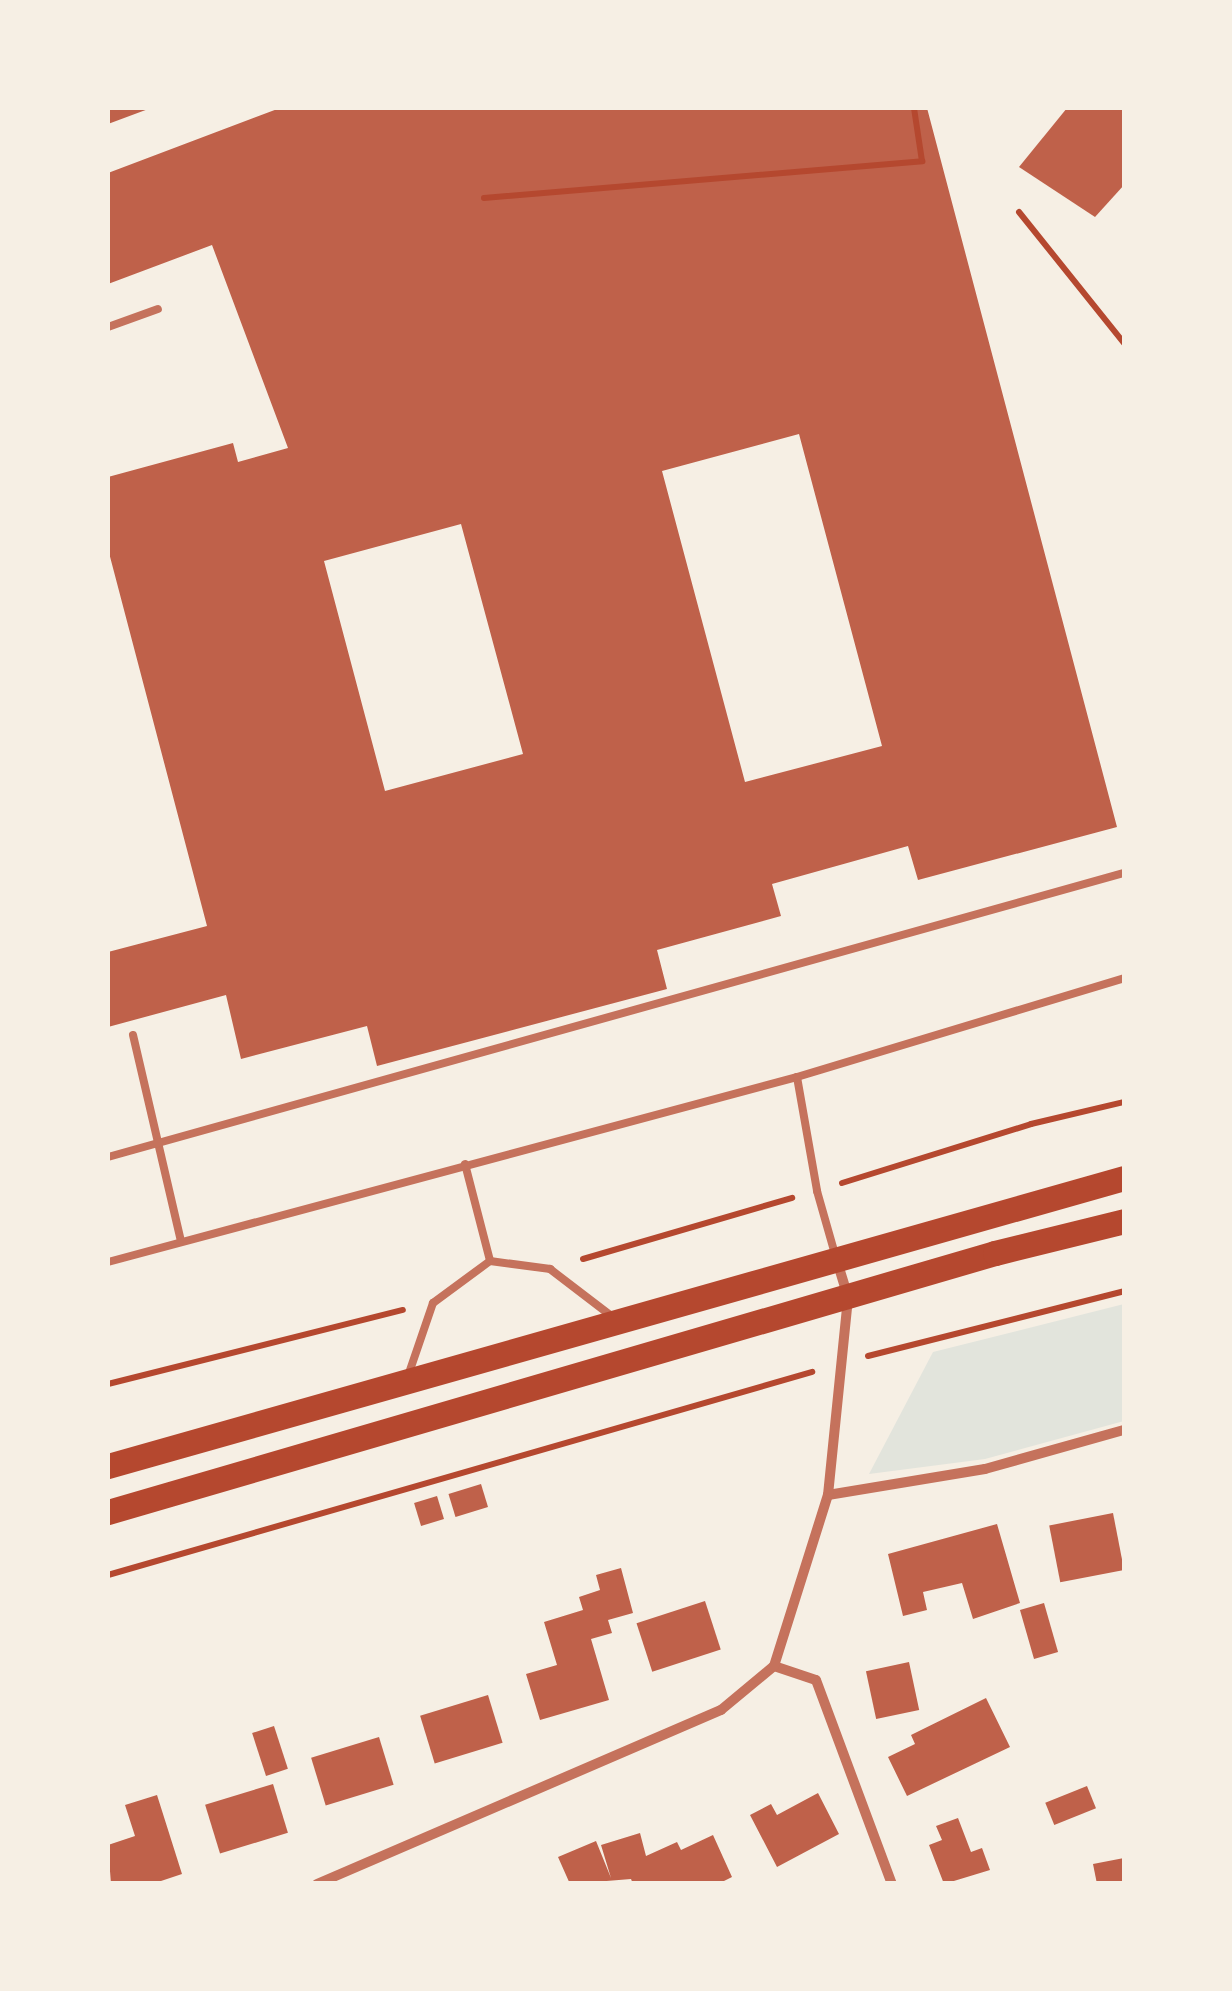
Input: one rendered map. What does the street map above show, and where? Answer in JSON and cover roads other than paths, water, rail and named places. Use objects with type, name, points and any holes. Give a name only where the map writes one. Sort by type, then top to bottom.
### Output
[{"type":"main road","points":[[108,1466],[1124,1178]]},
{"type":"main road","points":[[108,1512],[1124,1221]]},
{"type":"street","points":[[317,1884],[722,1710],[774,1666],[828,1496],[848,1297],[837,1262]]},
{"type":"street","points":[[828,1496],[985,1468],[1124,1430]]},
{"type":"street","points":[[774,1666],[816,1680],[892,1884]]},
{"type":"lane","points":[[108,327],[158,309]]},
{"type":"lane","points":[[108,1157],[1124,873]]},
{"type":"lane","points":[[108,1262],[798,1077],[1124,978]]},
{"type":"lane","points":[[132,1035],[181,1241]]},
{"type":"lane","points":[[798,1077],[817,1191],[837,1262]]},
{"type":"lane","points":[[464,1164],[490,1261]]},
{"type":"lane","points":[[407,1380],[432,1302],[490,1261],[550,1269],[617,1320]]}]
